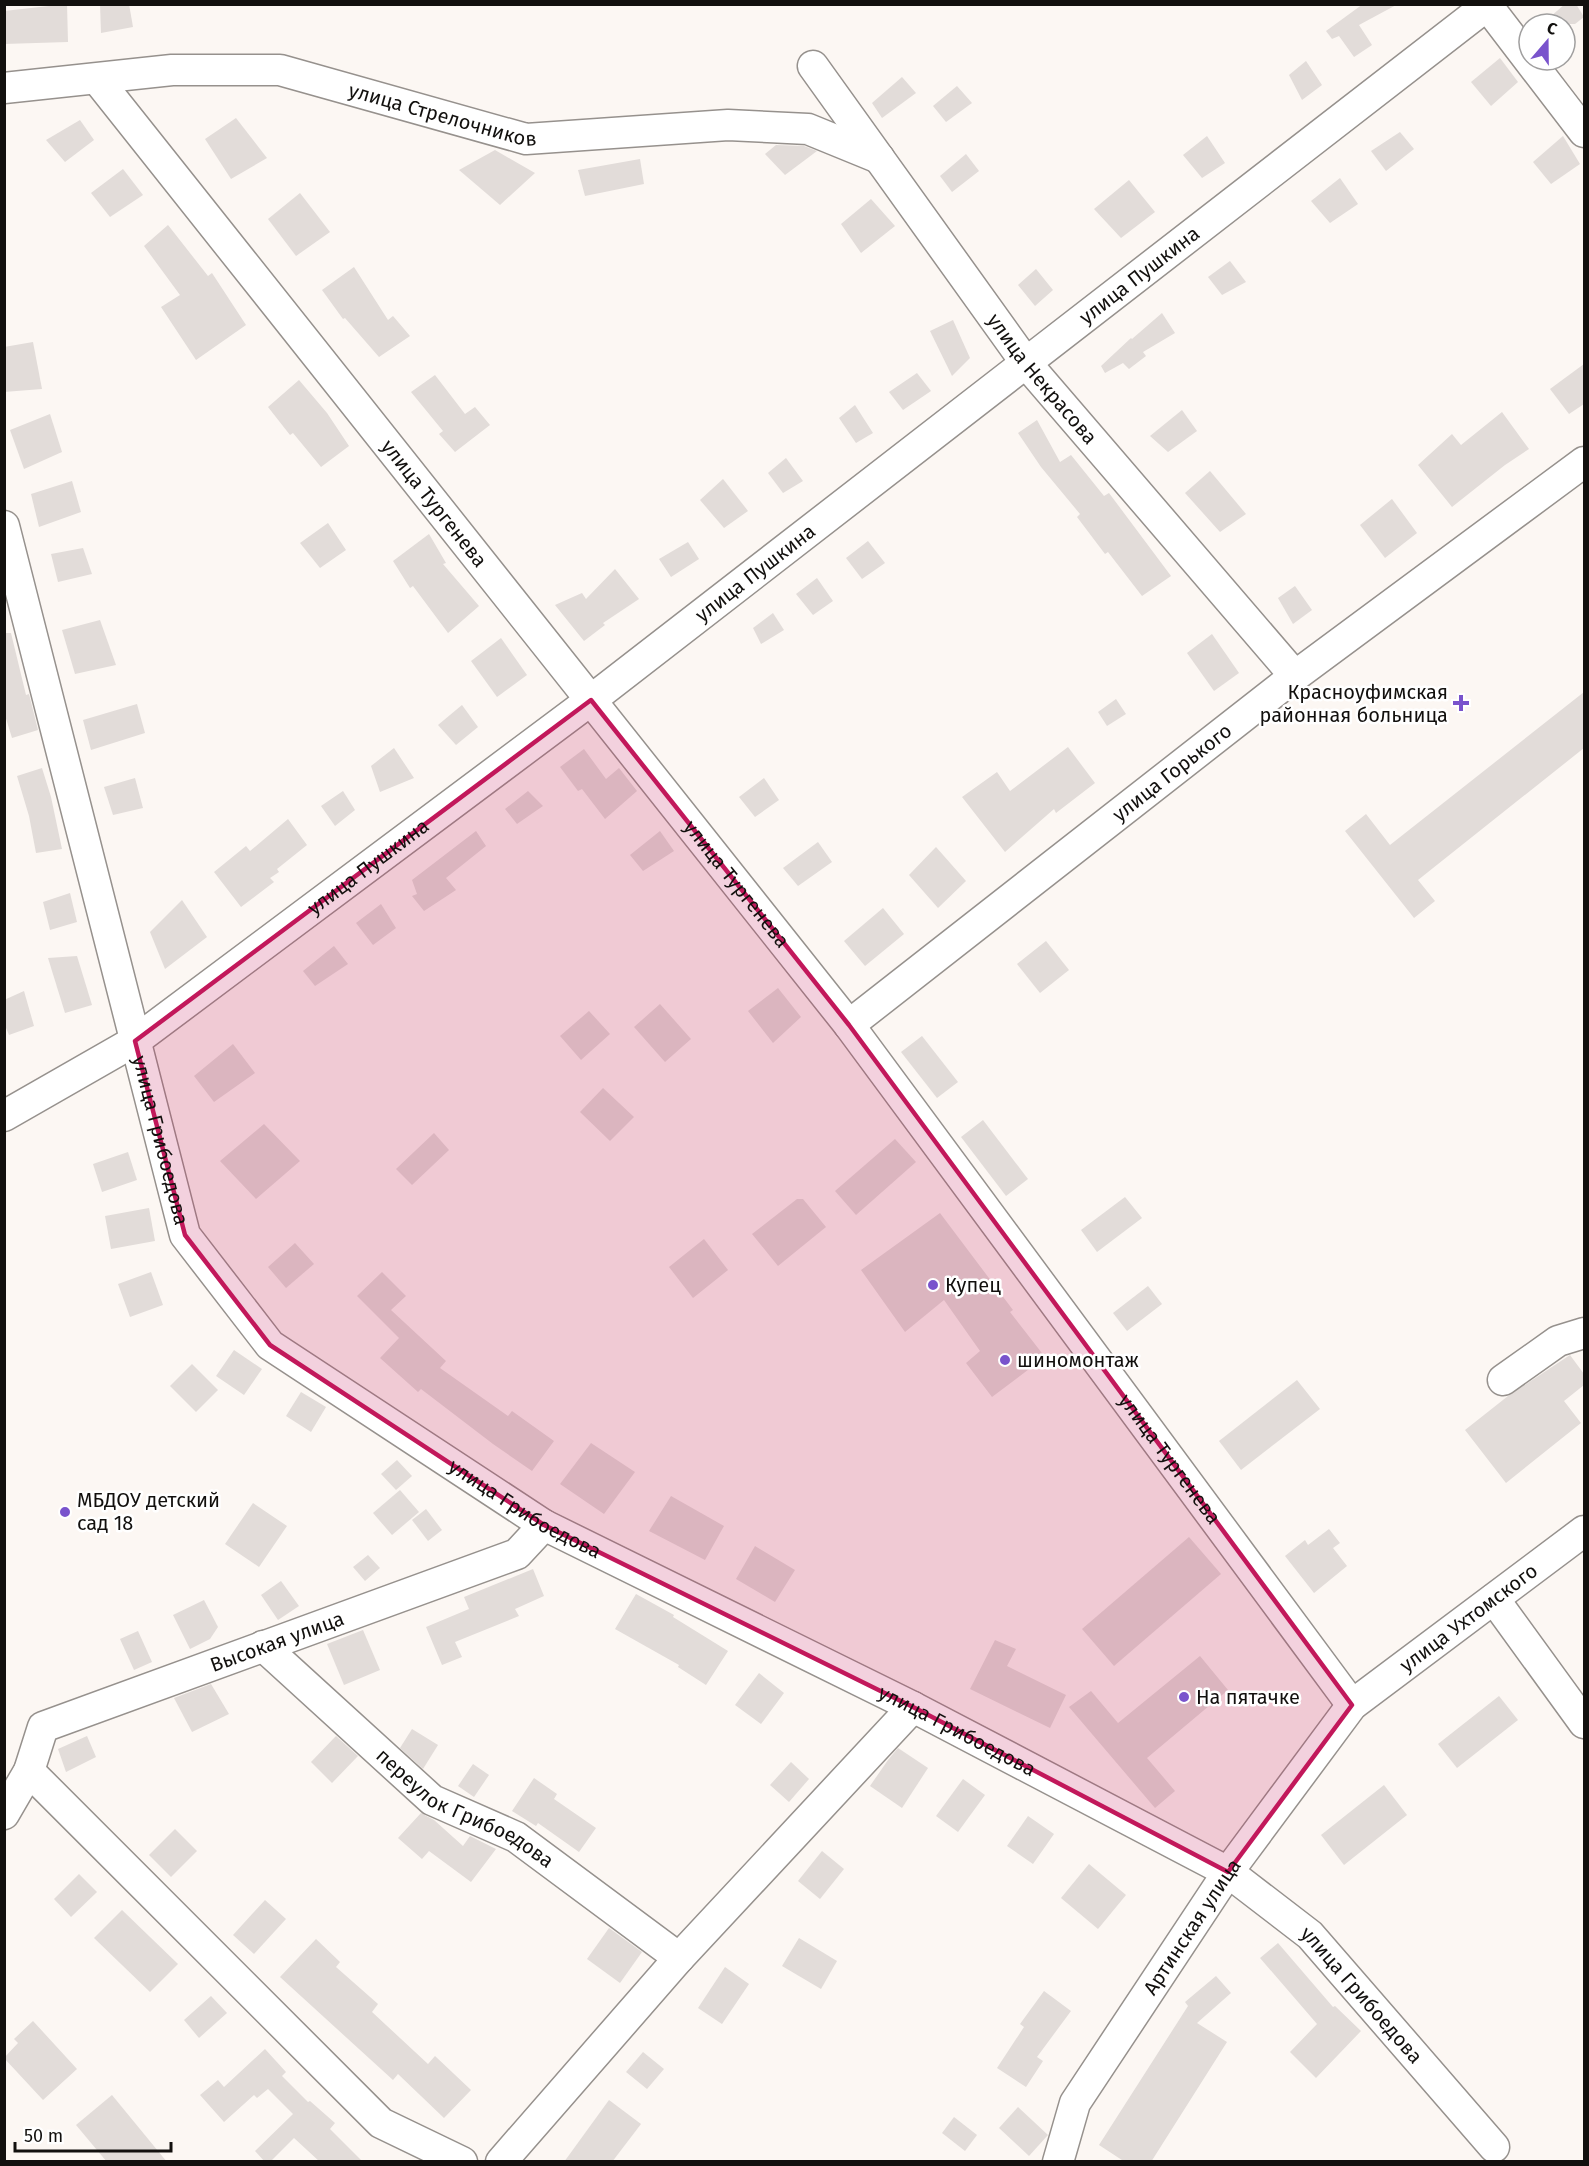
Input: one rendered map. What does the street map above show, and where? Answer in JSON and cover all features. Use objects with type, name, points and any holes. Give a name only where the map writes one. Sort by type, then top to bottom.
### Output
[{"type":"street","points":[[1487,5],[1584,132]]},
{"type":"street","name":"улица Пушкина","points":[[4,1116],[135,1041],[591,700],[1487,5]]},
{"type":"street","name":"улица Некрасова","points":[[813,66],[1026,363],[1295,676]]},
{"type":"street","name":"улица Стрелочников","points":[[4,88],[172,70],[280,70],[526,139],[728,125],[808,129],[879,158]]},
{"type":"street","name":"улица Тургенева","points":[[97,79],[849,1025],[1352,1705]]},
{"type":"street","name":"улица Горького","points":[[849,1025],[1295,676],[1584,462]]},
{"type":"street","name":"улица Грибоедова","points":[[4,526],[185,1235],[270,1345],[544,1525],[913,1707],[1228,1872],[1310,1935],[1494,2147]]},
{"type":"street","points":[[1503,1380],[1558,1341],[1584,1333]]},
{"type":"street","name":"Высокая улица","points":[[4,1814],[29,1771],[43,1727],[518,1554],[544,1525]]},
{"type":"street","name":"улица Ухтомского","points":[[1352,1705],[1584,1532]]},
{"type":"street","points":[[1494,1599],[1584,1723]]},
{"type":"street","name":"переулок Грибоедова","points":[[263,1646],[432,1800],[516,1838],[679,1958]]},
{"type":"street","name":"Артинская улица","points":[[1058,2162],[1075,2103],[1228,1872],[1352,1705]]},
{"type":"street","points":[[501,2162],[679,1958],[913,1707]]},
{"type":"street","points":[[29,1771],[381,2123],[462,2162]]},
{"type":"highlighted area","points":[[591,700],[849,1025],[1352,1705],[1228,1872],[913,1707],[544,1525],[270,1345],[185,1235],[135,1041]]},
{"type":"building","points":[[67,4],[68,42],[4,44],[4,11]]},
{"type":"building","points":[[100,4],[129,4],[133,27],[101,33]]},
{"type":"building","points":[[1363,4],[1398,4],[1359,25],[1372,45],[1354,57],[1339,36],[1332,39],[1326,31]]},
{"type":"building","points":[[1565,4],[1576,4],[1584,17],[1577,22],[1577,12],[1556,12]]},
{"type":"building","points":[[1500,58],[1518,82],[1491,106],[1471,82]]},
{"type":"building","points":[[1306,61],[1322,85],[1302,100],[1289,75]]},
{"type":"building","points":[[902,77],[916,93],[882,118],[872,103]]},
{"type":"building","points":[[957,86],[972,103],[946,122],[933,106]]},
{"type":"building","points":[[236,118],[267,158],[231,179],[205,139]]},
{"type":"building","points":[[80,120],[94,140],[65,162],[46,140]]},
{"type":"building","points":[[1400,132],[1414,149],[1386,171],[1371,151]]},
{"type":"building","points":[[1207,136],[1225,163],[1202,178],[1183,155]]},
{"type":"building","points":[[1563,136],[1580,164],[1551,184],[1533,162]]},
{"type":"building","points":[[776,145],[804,146],[817,151],[785,175],[765,154]]},
{"type":"building","points":[[495,150],[535,173],[500,205],[459,170]]},
{"type":"building","points":[[966,154],[979,171],[952,192],[940,176]]},
{"type":"building","points":[[640,159],[644,184],[585,196],[578,170]]},
{"type":"building","points":[[123,169],[143,195],[110,217],[91,193]]},
{"type":"building","points":[[1340,178],[1358,204],[1330,223],[1311,201]]},
{"type":"building","points":[[1129,180],[1155,212],[1121,238],[1094,209]]},
{"type":"building","points":[[300,193],[330,232],[296,256],[268,219]]},
{"type":"building","points":[[871,199],[895,226],[861,253],[841,224]]},
{"type":"building","points":[[168,225],[208,276],[212,273],[246,325],[196,360],[161,307],[180,295],[144,246]]},
{"type":"building","points":[[1230,261],[1246,282],[1222,295],[1208,277]]},
{"type":"building","points":[[354,267],[388,320],[393,316],[410,336],[379,357],[345,318],[343,319],[322,290]]},
{"type":"building","points":[[1036,269],[1053,290],[1035,306],[1018,285]]},
{"type":"building","points":[[1162,313],[1175,333],[1143,352],[1146,356],[1129,369],[1123,363],[1105,373],[1101,366]]},
{"type":"building","points":[[953,320],[970,358],[952,376],[930,331]]},
{"type":"building","points":[[33,342],[42,389],[4,392],[4,347]]},
{"type":"building","points":[[1584,364],[1584,404],[1569,414],[1550,389]]},
{"type":"building","points":[[917,373],[931,391],[903,410],[889,392]]},
{"type":"building","points":[[435,375],[465,414],[475,407],[490,425],[455,452],[439,434],[443,431],[411,392]]},
{"type":"building","points":[[299,380],[327,413],[349,446],[321,467],[293,433],[290,435],[268,407]]},
{"type":"building","points":[[855,405],[873,433],[856,443],[839,418]]},
{"type":"building","points":[[1182,410],[1197,431],[1168,452],[1150,436]]},
{"type":"building","points":[[1502,412],[1529,449],[1452,507],[1418,465],[1452,434],[1461,445]]},
{"type":"building","points":[[50,414],[62,452],[24,469],[10,430]]},
{"type":"building","points":[[1037,420],[1060,462],[1071,455],[1104,496],[1109,493],[1171,576],[1142,596],[1108,552],[1105,554],[1077,517],[1080,514],[1041,467],[1018,433]]},
{"type":"building","points":[[786,458],[803,481],[783,493],[768,473]]},
{"type":"building","points":[[1210,471],[1246,514],[1220,532],[1185,493]]},
{"type":"building","points":[[723,479],[748,511],[724,528],[700,500]]},
{"type":"building","points":[[72,481],[81,512],[39,527],[31,494]]},
{"type":"building","points":[[1392,499],[1417,533],[1385,558],[1360,525]]},
{"type":"building","points":[[328,523],[346,550],[320,568],[300,543]]},
{"type":"building","points":[[429,534],[446,563],[443,564],[479,606],[448,633],[413,586],[410,588],[393,561]]},
{"type":"building","points":[[868,541],[885,563],[862,579],[846,558]]},
{"type":"building","points":[[688,542],[699,559],[671,577],[659,559]]},
{"type":"building","points":[[83,548],[92,574],[58,582],[51,554]]},
{"type":"building","points":[[615,569],[639,599],[603,623],[605,625],[584,641],[555,605],[582,593],[586,599]]},
{"type":"building","points":[[817,578],[833,601],[813,615],[796,594]]},
{"type":"building","points":[[1295,586],[1312,610],[1293,624],[1278,598]]},
{"type":"building","points":[[773,613],[784,630],[761,644],[753,628]]},
{"type":"building","points":[[100,620],[116,665],[75,674],[62,630]]},
{"type":"building","points":[[4,633],[11,633],[26,695],[29,694],[38,730],[12,738],[4,712]]},
{"type":"building","points":[[1212,634],[1239,673],[1214,691],[1187,653]]},
{"type":"building","points":[[501,638],[527,675],[497,697],[471,661]]},
{"type":"building","points":[[1584,692],[1584,748],[1418,880],[1435,901],[1414,918],[1345,831],[1366,814],[1390,845]]},
{"type":"building","points":[[1116,699],[1126,714],[1107,726],[1098,712]]},
{"type":"building","points":[[137,704],[145,733],[91,750],[83,720]]},
{"type":"building","points":[[462,705],[478,727],[456,745],[438,725]]},
{"type":"building","points":[[1068,747],[1095,783],[1056,813],[1054,809],[1005,852],[962,797],[997,772],[1010,791]]},
{"type":"building","points":[[394,748],[414,778],[380,792],[371,766]]},
{"type":"building","points":[[584,749],[606,779],[619,768],[637,791],[605,819],[582,789],[578,791],[560,767]]},
{"type":"building","points":[[42,768],[62,849],[36,853],[29,816],[17,776]]},
{"type":"building","points":[[135,778],[143,808],[113,815],[104,787]]},
{"type":"building","points":[[764,778],[779,800],[755,817],[739,797]]},
{"type":"building","points":[[343,791],[355,810],[335,826],[321,806]]},
{"type":"building","points":[[528,791],[543,806],[517,824],[505,809]]},
{"type":"building","points":[[288,819],[307,845],[277,869],[279,872],[270,878],[274,882],[241,907],[214,872],[246,846],[250,851]]},
{"type":"building","points":[[476,831],[486,846],[446,878],[456,890],[424,911],[412,896],[417,894],[412,880]]},
{"type":"building","points":[[660,831],[674,851],[643,871],[630,855]]},
{"type":"building","points":[[818,842],[832,862],[798,886],[783,868]]},
{"type":"building","points":[[936,847],[966,881],[938,908],[909,875]]},
{"type":"building","points":[[70,893],[77,922],[50,930],[43,902]]},
{"type":"building","points":[[182,900],[207,937],[165,969],[150,932]]},
{"type":"building","points":[[381,904],[396,928],[373,945],[356,923]]},
{"type":"building","points":[[883,908],[904,934],[865,966],[844,941]]},
{"type":"building","points":[[1046,941],[1069,970],[1040,993],[1017,964]]},
{"type":"building","points":[[334,946],[348,964],[315,986],[303,971]]},
{"type":"building","points":[[77,956],[92,1005],[65,1013],[48,958]]},
{"type":"building","points":[[778,988],[801,1017],[773,1043],[748,1011]]},
{"type":"building","points":[[24,991],[34,1026],[9,1035],[4,1023],[4,1000]]},
{"type":"building","points":[[660,1004],[691,1039],[665,1062],[634,1027]]},
{"type":"building","points":[[589,1011],[610,1034],[581,1060],[560,1036]]},
{"type":"building","points":[[922,1036],[958,1082],[937,1098],[901,1052]]},
{"type":"building","points":[[233,1044],[255,1073],[214,1102],[194,1076]]},
{"type":"building","points":[[603,1088],[634,1117],[610,1141],[580,1112]]},
{"type":"building","points":[[983,1120],[1028,1179],[1006,1196],[961,1137]]},
{"type":"building","points":[[264,1124],[300,1161],[256,1199],[220,1161]]},
{"type":"building","points":[[434,1133],[449,1150],[412,1185],[396,1169]]},
{"type":"building","points":[[895,1139],[916,1162],[856,1215],[835,1191]]},
{"type":"building","points":[[128,1152],[137,1180],[102,1192],[93,1164]]},
{"type":"building","points":[[1125,1197],[1142,1218],[1097,1252],[1081,1230]]},
{"type":"building","points":[[797,1199],[803,1199],[826,1227],[778,1266],[752,1234]]},
{"type":"building","points":[[149,1208],[155,1241],[111,1249],[105,1216]]},
{"type":"building","name":"Купец","points":[[940,1213],[1013,1310],[1010,1312],[1045,1357],[992,1397],[966,1363],[980,1351],[944,1300],[905,1332],[861,1270]]},
{"type":"building","points":[[704,1239],[728,1270],[693,1298],[669,1267]]},
{"type":"building","points":[[295,1243],[314,1264],[286,1288],[268,1267]]},
{"type":"building","points":[[151,1272],[163,1305],[130,1317],[118,1284]]},
{"type":"building","points":[[382,1272],[406,1296],[391,1310],[446,1361],[440,1368],[508,1416],[512,1411],[554,1441],[532,1471],[421,1389],[418,1392],[380,1358],[399,1338],[357,1296]]},
{"type":"building","points":[[1148,1286],[1162,1304],[1127,1331],[1113,1313]]},
{"type":"building","points":[[234,1350],[262,1369],[244,1395],[216,1376]]},
{"type":"building","points":[[1570,1355],[1584,1374],[1584,1385],[1564,1401],[1581,1423],[1506,1483],[1465,1430],[1508,1396]]},
{"type":"building","points":[[192,1364],[218,1390],[196,1412],[170,1386]]},
{"type":"building","points":[[1297,1380],[1320,1409],[1241,1470],[1219,1441]]},
{"type":"building","points":[[301,1392],[326,1407],[311,1432],[286,1416]]},
{"type":"building","points":[[591,1443],[635,1472],[604,1514],[560,1484]]},
{"type":"building","points":[[397,1460],[412,1476],[396,1490],[381,1474]]},
{"type":"building","points":[[400,1490],[419,1512],[392,1535],[373,1513]]},
{"type":"building","points":[[671,1496],[724,1526],[705,1560],[649,1531]]},
{"type":"building","points":[[253,1503],[287,1526],[259,1567],[225,1544]]},
{"type":"building","points":[[426,1509],[442,1530],[428,1541],[412,1520]]},
{"type":"building","points":[[1329,1529],[1340,1543],[1333,1548],[1347,1566],[1314,1593],[1285,1556],[1305,1540],[1308,1545]]},
{"type":"building","points":[[1189,1537],[1221,1574],[1114,1666],[1082,1629]]},
{"type":"building","points":[[755,1546],[795,1570],[775,1602],[736,1579]]},
{"type":"building","points":[[368,1555],[380,1568],[365,1581],[353,1567]]},
{"type":"building","points":[[533,1569],[544,1596],[515,1609],[519,1616],[455,1642],[462,1657],[442,1665],[426,1627],[469,1609],[464,1597]]},
{"type":"building","points":[[281,1581],[299,1606],[278,1620],[261,1595]]},
{"type":"building","points":[[636,1594],[674,1615],[673,1617],[728,1651],[706,1685],[678,1667],[679,1665],[615,1629]]},
{"type":"building","points":[[204,1600],[218,1627],[210,1639],[190,1649],[173,1615]]},
{"type":"building","points":[[363,1630],[380,1670],[344,1685],[327,1644]]},
{"type":"building","points":[[138,1631],[152,1662],[134,1670],[120,1639]]},
{"type":"building","points":[[995,1640],[1016,1649],[1007,1666],[1066,1695],[1050,1728],[970,1689]]},
{"type":"building","points":[[1200,1656],[1228,1690],[1147,1758],[1175,1791],[1155,1808],[1069,1707],[1091,1691],[1118,1723]]},
{"type":"building","points":[[759,1673],[784,1693],[761,1724],[735,1705]]},
{"type":"building","points":[[211,1684],[229,1714],[192,1732],[174,1698]]},
{"type":"building","points":[[1499,1696],[1518,1720],[1457,1768],[1438,1744]]},
{"type":"building","points":[[412,1729],[438,1745],[423,1769],[400,1748]]},
{"type":"building","points":[[87,1736],[96,1757],[66,1772],[58,1749]]},
{"type":"building","points":[[336,1736],[358,1756],[332,1783],[311,1762]]},
{"type":"building","points":[[898,1748],[928,1768],[902,1808],[870,1786]]},
{"type":"building","points":[[791,1762],[809,1779],[789,1802],[770,1785]]},
{"type":"building","points":[[473,1764],[489,1775],[474,1797],[458,1786]]},
{"type":"building","points":[[534,1778],[557,1794],[554,1799],[596,1828],[579,1852],[538,1823],[536,1826],[512,1811]]},
{"type":"building","points":[[963,1779],[985,1795],[958,1832],[936,1816]]},
{"type":"building","points":[[1384,1785],[1407,1815],[1344,1865],[1321,1835]]},
{"type":"building","points":[[421,1813],[434,1820],[463,1846],[470,1836],[496,1849],[471,1882],[429,1851],[422,1859],[398,1838]]},
{"type":"building","points":[[1028,1816],[1054,1834],[1033,1864],[1007,1846]]},
{"type":"building","points":[[175,1829],[197,1851],[171,1877],[149,1855]]},
{"type":"building","points":[[822,1851],[844,1869],[820,1899],[798,1881]]},
{"type":"building","points":[[1089,1864],[1126,1895],[1098,1929],[1061,1898]]},
{"type":"building","points":[[79,1874],[97,1892],[71,1917],[54,1899]]},
{"type":"building","points":[[265,1900],[286,1919],[254,1954],[233,1935]]},
{"type":"building","points":[[122,1910],[178,1964],[150,1992],[94,1938]]},
{"type":"building","points":[[609,1928],[642,1952],[620,1983],[587,1959]]},
{"type":"building","points":[[799,1938],[837,1961],[821,1989],[782,1966]]},
{"type":"building","points":[[316,1939],[340,1962],[336,1967],[378,2004],[372,2012],[428,2064],[435,2056],[471,2090],[444,2118],[398,2074],[393,2080],[280,1977]]},
{"type":"building","points":[[1278,1943],[1333,2007],[1335,2006],[1361,2031],[1316,2078],[1290,2052],[1317,2024],[1260,1958]]},
{"type":"building","points":[[725,1967],[749,1984],[722,2024],[698,2008]]},
{"type":"building","points":[[1216,1976],[1231,1993],[1197,2023],[1227,2042],[1151,2162],[1125,2162],[1099,2145],[1188,2006],[1185,2002]]},
{"type":"building","points":[[1044,1991],[1071,2011],[1037,2057],[1043,2061],[1026,2087],[997,2068],[1024,2027],[1020,2024]]},
{"type":"building","points":[[211,1996],[227,2013],[199,2038],[184,2020]]},
{"type":"building","points":[[33,2021],[77,2069],[43,2100],[4,2058],[18,2043],[14,2039]]},
{"type":"building","points":[[265,2049],[286,2072],[282,2076],[308,2102],[310,2101],[335,2123],[330,2129],[363,2162],[320,2162],[294,2138],[270,2162],[265,2162],[255,2151],[293,2114],[268,2089],[257,2098],[254,2095],[224,2122],[200,2095],[218,2080],[224,2087]]},
{"type":"building","points":[[643,2052],[664,2069],[647,2089],[626,2072]]},
{"type":"building","points":[[112,2095],[167,2162],[107,2162],[76,2125]]},
{"type":"building","points":[[609,2100],[641,2124],[612,2162],[564,2162]]},
{"type":"building","points":[[1018,2107],[1048,2135],[1029,2156],[999,2128]]},
{"type":"building","points":[[954,2117],[977,2135],[965,2151],[942,2133]]},
{"type":"place","name":"Красноуфимская районная больница","points":[[1461,703]]},
{"type":"place","name":"Купец","points":[[933,1285]]},
{"type":"place","name":"шиномонтаж","points":[[1005,1360]]},
{"type":"place","name":"МБДОУ детский сад 18","points":[[65,1512]]},
{"type":"place","name":"На пятачке","points":[[1184,1697]]}]
